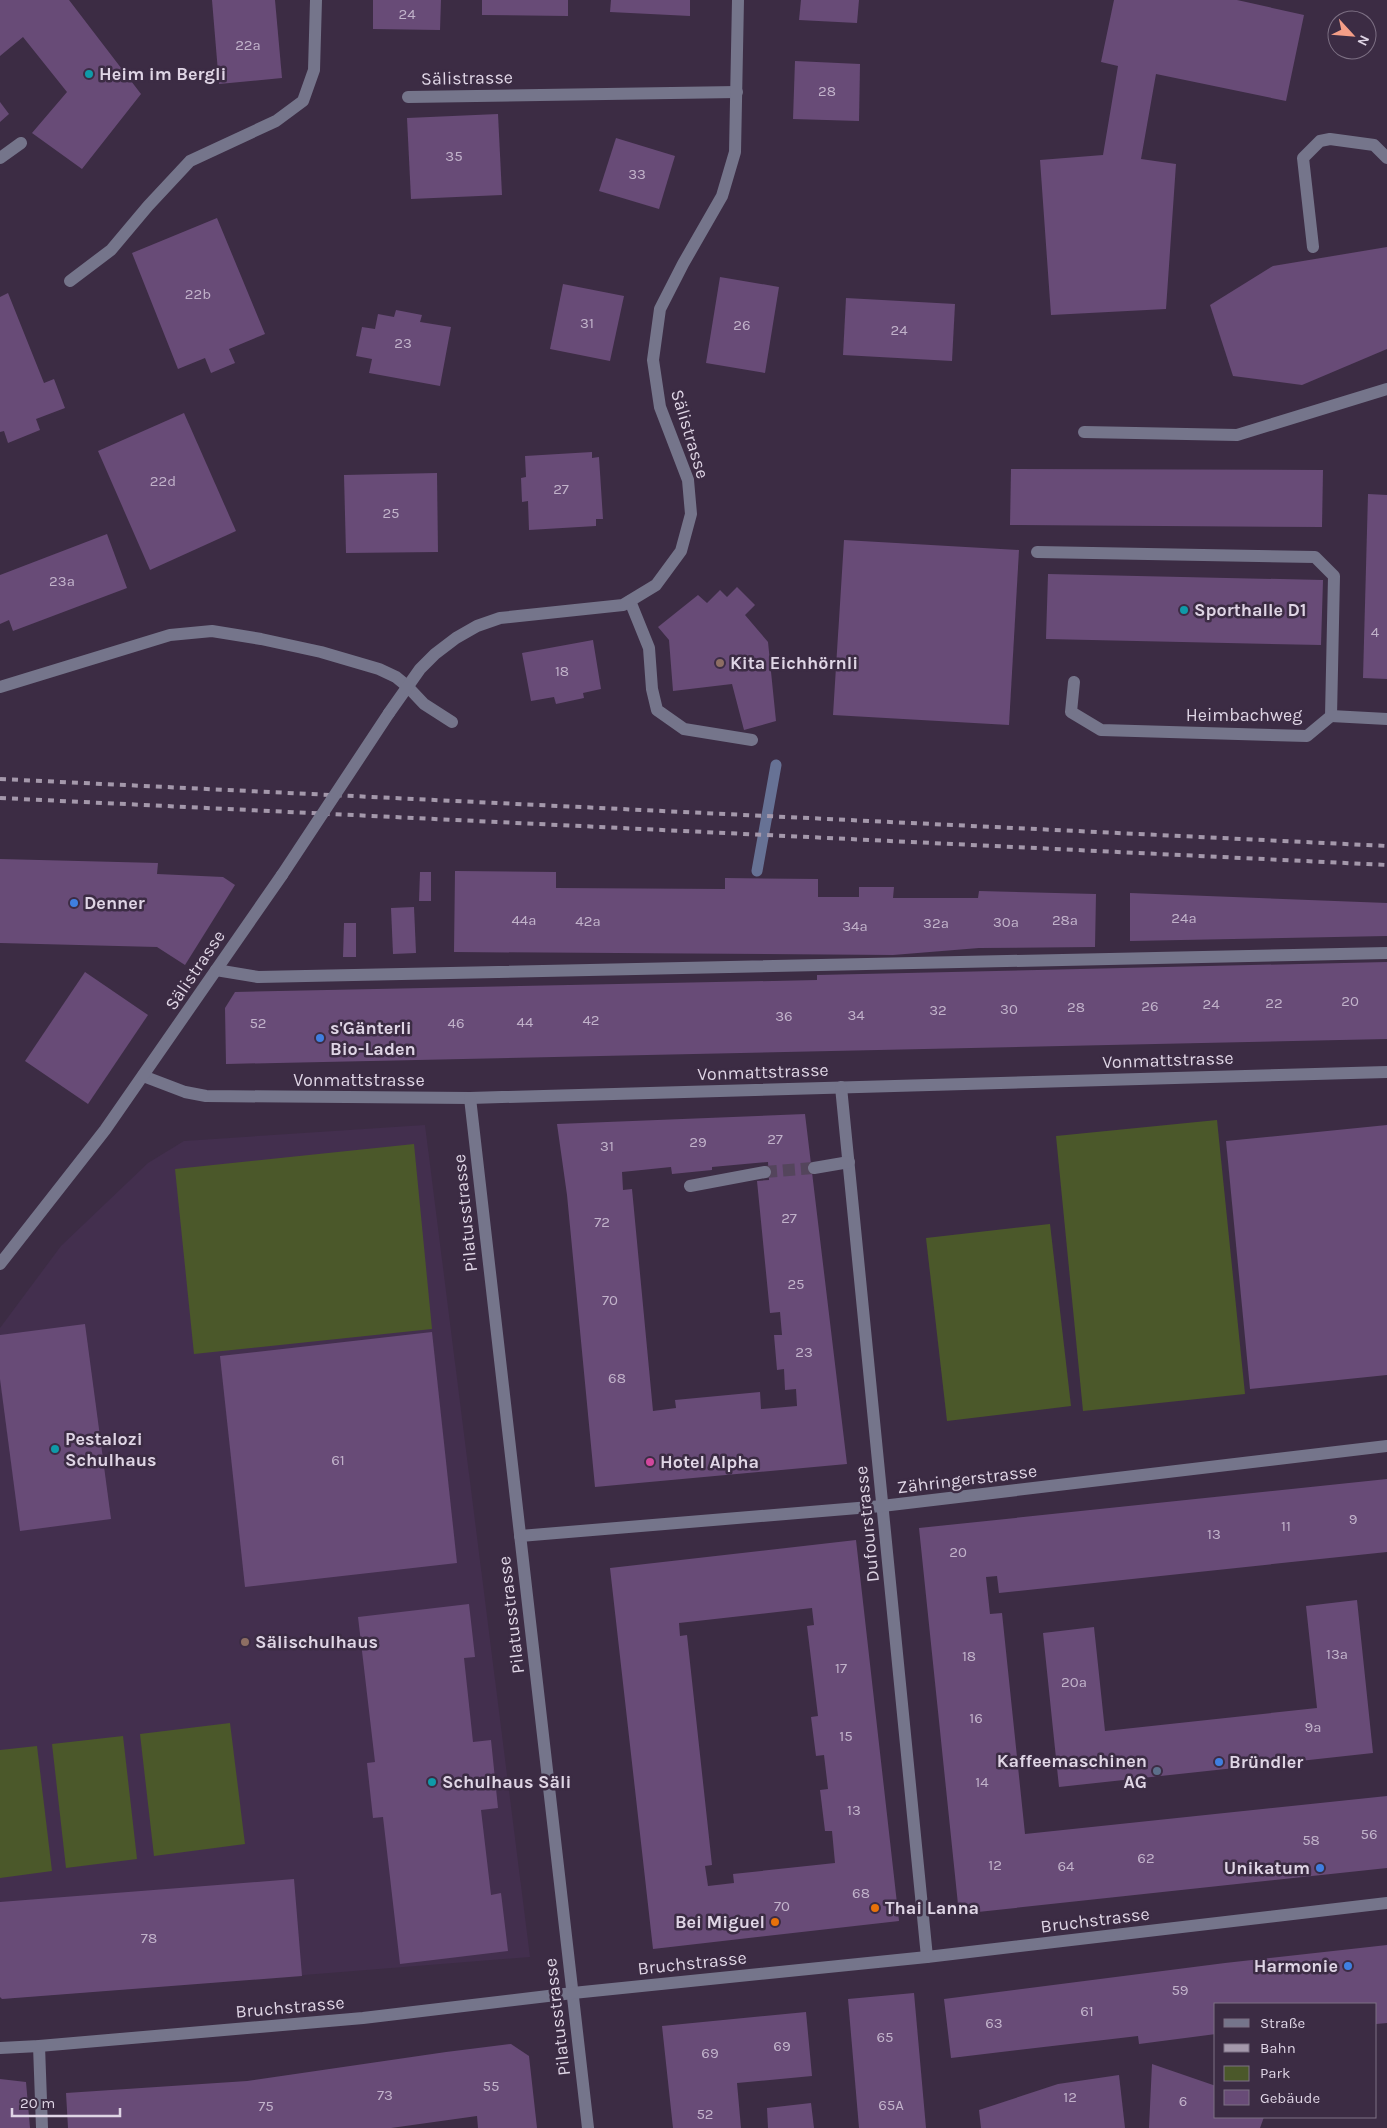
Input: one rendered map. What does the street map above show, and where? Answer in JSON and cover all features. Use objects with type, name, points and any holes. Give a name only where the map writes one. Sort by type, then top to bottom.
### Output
[{"type":"street","points":[[70,280],[111,250],[148,206],[190,161],[276,121],[303,101],[314,70],[316,0]]},
{"type":"street","name":"Sälistrasse","points":[[0,1264],[105,1130],[282,875],[407,686],[435,654],[456,638],[477,626],[500,618],[623,605],[656,585],[681,551],[691,514],[688,480],[660,407],[653,360],[660,309],[682,264],[722,196],[735,152],[738,0]]},
{"type":"street","name":"Sälistrasse","points":[[408,96],[737,92]]},
{"type":"street","points":[[1313,247],[1303,158],[1320,141],[1330,139],[1374,145],[1387,158]]},
{"type":"street","points":[[0,158],[21,143]]},
{"type":"street","points":[[1084,432],[1237,435],[1387,389]]},
{"type":"street","points":[[1036,552],[1315,558],[1334,576],[1332,716],[1387,719]]},
{"type":"street","points":[[630,601],[649,648],[652,690],[657,710],[684,730],[752,740]]},
{"type":"street","points":[[0,687],[170,635],[212,630],[270,641],[379,669],[407,686],[424,704],[452,722]]},
{"type":"street","name":"Heimbachweg","points":[[1074,682],[1071,712],[1100,730],[1306,736],[1332,716]]},
{"type":"street","points":[[216,970],[268,977],[1387,953]]},
{"type":"street","name":"Vonmattstrasse","points":[[143,1076],[185,1092],[206,1096],[470,1098],[1387,1072]]},
{"type":"street","name":"Dufourstrasse","points":[[841,1087],[927,1957]]},
{"type":"street","name":"Pilatusstrasse","points":[[470,1098],[588,2128]]},
{"type":"street","points":[[814,1168],[848,1162]]},
{"type":"street","points":[[690,1186],[764,1172]]},
{"type":"street","name":"Zähringerstrasse","points":[[520,1536],[882,1506],[1387,1446]]},
{"type":"street","name":"Bruchstrasse","points":[[0,2048],[363,2018],[574,1993],[927,1957],[1387,1903]]},
{"type":"street","points":[[39,2046],[42,2128]]},
{"type":"shaded area","name":"Sälischulhaus","points":[[425,1125],[530,1957],[2,1999],[0,1997],[0,1328],[61,1246],[148,1163],[184,1141]]},
{"type":"green space","points":[[1217,1120],[1245,1394],[1083,1411],[1056,1136]]},
{"type":"green space","points":[[414,1144],[432,1329],[194,1354],[175,1169]]},
{"type":"green space","points":[[1050,1224],[1071,1406],[947,1421],[926,1238]]},
{"type":"green space","points":[[230,1723],[245,1844],[154,1856],[140,1734]]},
{"type":"green space","points":[[123,1736],[137,1859],[66,1868],[52,1744]]},
{"type":"green space","points":[[37,1746],[52,1871],[0,1878],[0,1750]]},
{"type":"building","name":"Heim im Bergli","points":[[0,0],[69,0],[141,94],[82,169],[32,133],[67,92],[23,37],[0,56]]},
{"type":"building","points":[[212,0],[275,0],[282,78],[219,84]]},
{"type":"building","points":[[373,0],[441,0],[440,30],[373,29]]},
{"type":"building","points":[[482,0],[568,0],[568,16],[482,15]]},
{"type":"building","points":[[611,0],[690,0],[690,16],[610,12]]},
{"type":"building","points":[[801,0],[859,0],[857,23],[799,20]]},
{"type":"building","points":[[1114,0],[1237,0],[1304,15],[1286,101],[1156,74],[1141,159],[1176,164],[1166,309],[1051,315],[1040,160],[1103,155],[1118,66],[1101,62]]},
{"type":"building","points":[[795,61],[860,64],[859,121],[793,119]]},
{"type":"building","points":[[0,102],[9,114],[0,122]]},
{"type":"building","points":[[498,114],[502,195],[411,199],[407,118]]},
{"type":"building","points":[[616,138],[675,156],[659,209],[599,191]]},
{"type":"building","points":[[217,218],[265,334],[229,349],[235,363],[211,373],[205,358],[178,369],[132,253]]},
{"type":"building","points":[[1387,247],[1387,349],[1302,385],[1233,376],[1210,305],[1273,266]]},
{"type":"building","points":[[720,277],[779,287],[765,373],[706,363]]},
{"type":"building","points":[[563,284],[624,296],[610,361],[550,349]]},
{"type":"building","points":[[8,293],[44,383],[54,379],[65,408],[36,419],[40,430],[8,443],[4,431],[0,432],[0,297]]},
{"type":"building","points":[[846,298],[955,304],[952,361],[843,355]]},
{"type":"building","points":[[396,310],[422,315],[420,322],[451,327],[440,386],[369,373],[372,359],[356,356],[362,327],[375,329],[378,314],[394,317]]},
{"type":"building","points":[[184,413],[236,531],[150,570],[98,451]]},
{"type":"building","points":[[592,452],[592,458],[599,457],[603,519],[596,519],[596,526],[529,530],[528,501],[522,502],[521,478],[526,477],[525,456]]},
{"type":"building","points":[[1011,469],[1323,470],[1322,527],[1010,525]]},
{"type":"building","points":[[437,473],[438,552],[346,553],[344,475]]},
{"type":"building","points":[[1368,494],[1387,495],[1387,679],[1363,678]]},
{"type":"building","points":[[107,534],[127,588],[13,631],[9,620],[0,624],[0,575]]},
{"type":"building","points":[[844,540],[1019,550],[1009,725],[833,715]]},
{"type":"building","name":"Sporthalle D1","points":[[1048,574],[1323,580],[1321,645],[1046,639]]},
{"type":"building","name":"Kita Eichhörnli","points":[[737,587],[755,605],[745,615],[768,642],[776,721],[744,730],[732,684],[673,691],[669,640],[658,627],[698,595],[707,603],[720,590],[727,597]]},
{"type":"building","points":[[593,640],[601,689],[583,693],[584,698],[556,704],[554,697],[531,701],[522,653]]},
{"type":"building","name":"Denner","points":[[0,859],[158,863],[157,874],[223,877],[235,885],[185,965],[157,947],[0,943]]},
{"type":"building","points":[[455,871],[556,872],[556,888],[725,889],[725,878],[818,879],[818,897],[859,897],[859,887],[894,887],[893,898],[978,898],[979,891],[1096,894],[1095,947],[979,948],[893,955],[454,952]]},
{"type":"building","points":[[420,872],[431,872],[431,901],[419,901]]},
{"type":"building","points":[[1130,893],[1387,903],[1387,936],[1130,941]]},
{"type":"building","points":[[414,907],[416,953],[393,954],[391,908]]},
{"type":"building","points":[[344,923],[356,923],[356,957],[343,957]]},
{"type":"building","points":[[1387,962],[1387,1039],[226,1064],[225,1008],[235,992],[817,980],[817,975]]},
{"type":"building","points":[[85,972],[148,1015],[88,1104],[25,1061]]},
{"type":"building","points":[[805,1114],[847,1464],[595,1487],[567,1195],[557,1124]],"holes":[[[768,1162],[769,1180],[757,1181],[770,1313],[780,1312],[782,1335],[774,1335],[777,1370],[784,1369],[785,1390],[796,1389],[797,1406],[761,1409],[760,1392],[675,1400],[676,1408],[653,1411],[632,1189],[623,1190],[622,1172],[671,1167],[672,1174],[712,1170],[712,1167]]]},
{"type":"building","points":[[1387,1125],[1387,1375],[1250,1389],[1226,1141]]},
{"type":"building","name":"Pestalozi Schulhaus","points":[[85,1324],[111,1519],[20,1531],[0,1379],[0,1335]]},
{"type":"building","points":[[432,1332],[457,1563],[245,1587],[220,1356]]},
{"type":"building","points":[[1387,1479],[1387,1552],[999,1593],[997,1576],[986,1577],[990,1614],[1002,1613],[1025,1834],[1387,1796],[1387,1868],[959,1914],[919,1528]]},
{"type":"building","points":[[856,1540],[899,1921],[653,1949],[610,1568]],"holes":[[[812,1608],[814,1625],[807,1626],[818,1716],[811,1717],[816,1756],[824,1755],[828,1789],[820,1790],[825,1831],[832,1831],[835,1863],[733,1874],[734,1883],[708,1886],[705,1866],[712,1865],[687,1635],[680,1636],[679,1623]]]},
{"type":"building","points":[[1357,1600],[1373,1753],[1059,1787],[1043,1633],[1094,1627],[1105,1731],[1317,1708],[1306,1606]]},
{"type":"building","name":"Schulhaus Säli","points":[[469,1604],[475,1657],[464,1658],[473,1742],[491,1740],[498,1808],[481,1810],[491,1895],[501,1893],[508,1951],[400,1964],[383,1817],[373,1818],[367,1763],[375,1762],[358,1617]]},
{"type":"building","points":[[294,1879],[302,1976],[2,1999],[0,1997],[0,1902]]},
{"type":"building","points":[[1387,1945],[1387,2023],[1377,2024],[1377,2003],[1214,2003],[1214,2034],[1139,2044],[1138,2036],[951,2058],[944,1999],[1225,1963]]},
{"type":"building","points":[[914,1993],[926,2128],[859,2128],[848,1999]]},
{"type":"building","points":[[806,2012],[812,2076],[737,2083],[741,2128],[673,2128],[662,2026]]},
{"type":"building","points":[[511,2044],[529,2056],[537,2128],[478,2128],[477,2116],[391,2128],[68,2128],[66,2093],[247,2081]]},
{"type":"building","points":[[1152,2064],[1214,2085],[1214,2118],[1264,2118],[1260,2128],[1149,2128]]},
{"type":"building","points":[[1119,2075],[1125,2128],[981,2128],[979,2110],[1058,2084]]},
{"type":"building","points":[[0,2079],[26,2082],[30,2128],[0,2128]]},
{"type":"building","points":[[811,2103],[814,2128],[768,2128],[767,2108]]},
{"type":"waterway","points":[[757,871],[776,765]]},
{"type":"tunnel","points":[[765,1172],[814,1168]]},
{"type":"railway","points":[[0,779],[1387,846]]},
{"type":"railway","points":[[0,798],[1387,865]]},
{"type":"place","name":"Heim im Bergli","points":[[89,74]]},
{"type":"place","name":"Sporthalle D1","points":[[1184,610]]},
{"type":"place","name":"Kita Eichhörnli","points":[[720,663]]},
{"type":"place","name":"Denner","points":[[74,903]]},
{"type":"place","name":"s'Gänterli Bio-Laden","points":[[320,1038]]},
{"type":"place","name":"Pestalozi Schulhaus","points":[[55,1449]]},
{"type":"place","name":"Hotel Alpha","points":[[650,1462]]},
{"type":"place","name":"Sälischulhaus","points":[[245,1642]]},
{"type":"place","name":"Bründler","points":[[1219,1762]]},
{"type":"place","name":"Kaffeemaschinen AG","points":[[1157,1771]]},
{"type":"place","name":"Schulhaus Säli","points":[[432,1782]]},
{"type":"place","name":"Unikatum","points":[[1320,1868]]},
{"type":"place","name":"Thai Lanna","points":[[875,1908]]},
{"type":"place","name":"Bei Miguel","points":[[775,1922]]},
{"type":"place","name":"Harmonie","points":[[1348,1966]]}]
